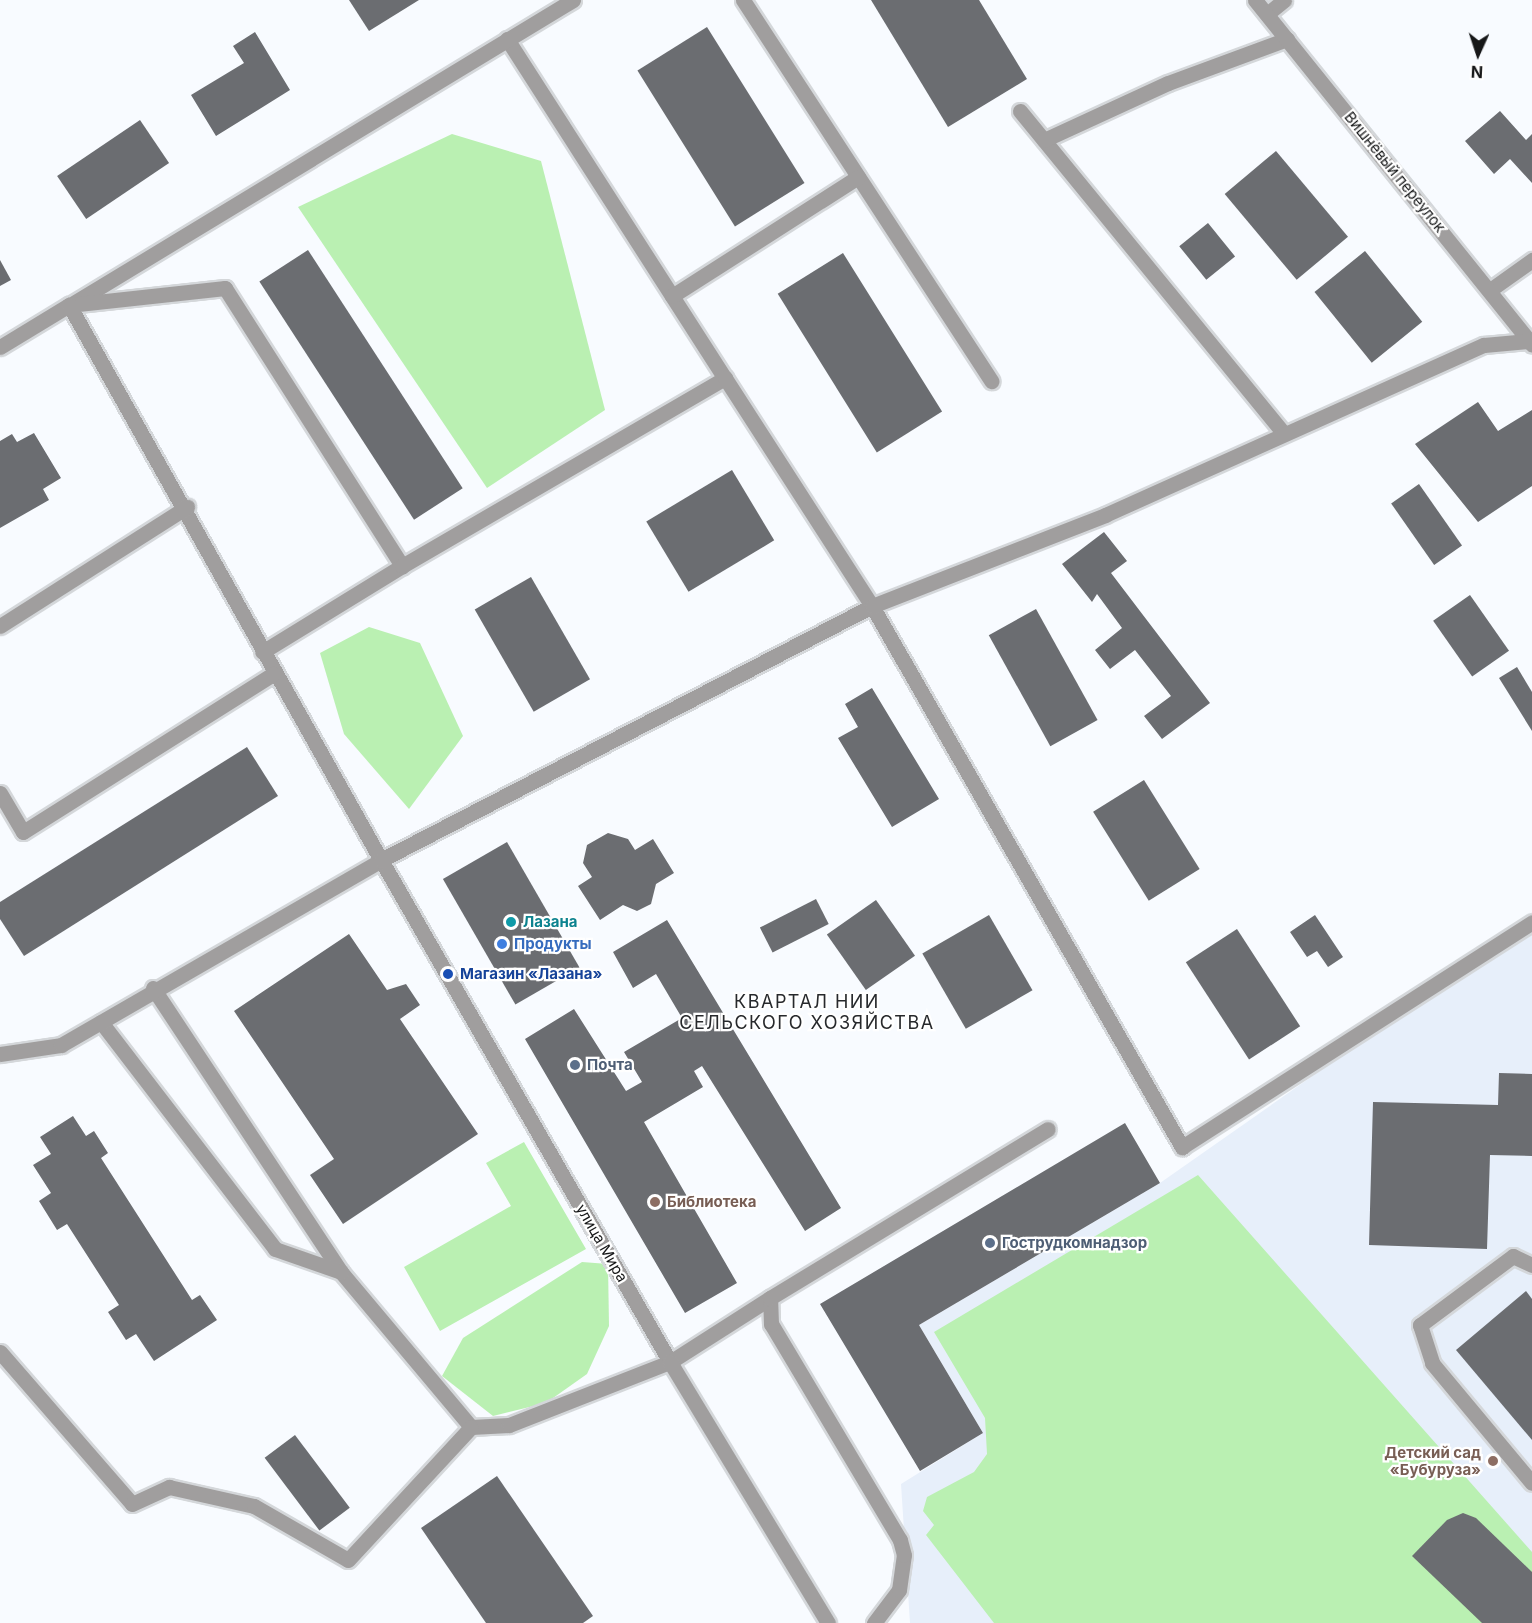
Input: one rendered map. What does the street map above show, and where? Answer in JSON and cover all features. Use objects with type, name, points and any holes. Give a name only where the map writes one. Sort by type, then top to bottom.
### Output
[{"type":"street","points":[[0,347],[573,0]]},
{"type":"street","points":[[743,0],[991,381]]},
{"type":"street","name":"Вишнёвый переулок","points":[[1255,0],[1490,290],[1530,343]]},
{"type":"street","points":[[1267,14],[1284,0]]},
{"type":"street","points":[[507,39],[872,606],[1182,1147],[1532,922]]},
{"type":"street","points":[[1044,140],[1168,83],[1287,39]]},
{"type":"street","points":[[1020,111],[1283,432]]},
{"type":"street","points":[[672,296],[858,177]]},
{"type":"street","points":[[1490,290],[1532,260]]},
{"type":"street","points":[[69,305],[225,288],[402,566]]},
{"type":"street","name":"улица Мира","points":[[69,305],[187,507],[273,674],[670,1362],[828,1623]]},
{"type":"street","points":[[0,1054],[61,1045],[153,988],[381,860],[872,606],[1106,515],[1283,432],[1484,345],[1530,343]]},
{"type":"street","points":[[262,652],[402,566],[725,378]]},
{"type":"street","points":[[0,626],[187,507]]},
{"type":"street","points":[[0,792],[23,832],[273,674]]},
{"type":"street","points":[[153,988],[341,1272],[471,1427]]},
{"type":"street","points":[[101,1022],[275,1249],[341,1272]]},
{"type":"street","points":[[0,1352],[132,1504],[169,1487],[254,1506],[348,1560],[471,1427],[509,1425],[670,1362],[770,1298],[1048,1129]]},
{"type":"street","points":[[1532,1265],[1514,1256],[1420,1324],[1432,1363],[1532,1483]]},
{"type":"street","points":[[770,1298],[771,1324],[900,1540],[899,1590],[874,1623]]},
{"type":"shaded area","points":[[1532,922],[1532,1623],[910,1623],[901,1484],[983,1433],[919,1325],[1160,1183]]},
{"type":"green space","points":[[452,134],[541,161],[605,410],[487,488],[298,207]]},
{"type":"green space","points":[[369,627],[420,643],[463,736],[409,809],[344,734],[320,653]]},
{"type":"green space","points":[[524,1142],[586,1249],[440,1331],[404,1267],[511,1206],[486,1163]]},
{"type":"green space","points":[[1198,1175],[1532,1552],[1532,1623],[994,1623],[926,1535],[934,1525],[923,1511],[927,1497],[974,1472],[987,1454],[985,1418],[934,1332]]},
{"type":"green space","points":[[582,1262],[608,1264],[609,1326],[587,1374],[546,1403],[493,1416],[442,1376],[463,1338]]},
{"type":"building","points":[[349,0],[419,0],[369,31]]},
{"type":"building","points":[[871,0],[979,0],[1027,79],[948,127]]},
{"type":"building","points":[[707,27],[805,183],[735,226],[637,70]]},
{"type":"building","points":[[255,32],[290,90],[216,136],[191,95],[244,63],[233,46]]},
{"type":"building","points":[[1500,111],[1526,140],[1532,134],[1532,183],[1510,159],[1494,174],[1465,141]]},
{"type":"building","points":[[140,120],[169,163],[86,219],[57,176]]},
{"type":"building","points":[[1276,151],[1348,237],[1297,280],[1225,194]]},
{"type":"building","points":[[1208,223],[1235,256],[1206,280],[1179,246]]},
{"type":"building","points":[[308,250],[463,488],[414,520],[259,282]]},
{"type":"building","points":[[1365,251],[1422,322],[1372,363],[1314,292]]},
{"type":"building","points":[[843,253],[942,412],[877,452],[778,294]]},
{"type":"building","points":[[0,260],[11,280],[0,286]]},
{"type":"building","points":[[1478,402],[1498,431],[1532,410],[1532,486],[1478,522],[1415,444]]},
{"type":"building","points":[[34,433],[61,478],[43,489],[49,500],[0,528],[0,441],[12,434],[17,442]]},
{"type":"building","points":[[732,470],[774,540],[689,592],[646,522]]},
{"type":"building","points":[[1419,484],[1462,545],[1434,565],[1391,504]]},
{"type":"building","points":[[1104,532],[1127,561],[1111,573],[1210,703],[1162,739],[1144,716],[1171,696],[1135,650],[1110,669],[1095,650],[1122,628],[1097,594],[1092,602],[1062,564]]},
{"type":"building","points":[[531,577],[590,679],[534,712],[475,610]]},
{"type":"building","points":[[1470,595],[1509,651],[1472,677],[1433,621]]},
{"type":"building","points":[[1036,609],[1098,720],[1050,746],[989,635]]},
{"type":"building","points":[[1517,667],[1532,692],[1532,731],[1499,678]]},
{"type":"building","points":[[872,688],[939,799],[892,827],[838,738],[858,727],[845,704]]},
{"type":"building","points":[[247,747],[278,796],[24,956],[0,919],[0,902]]},
{"type":"building","points":[[1144,780],[1200,869],[1149,901],[1093,812]]},
{"type":"building","points":[[608,833],[628,839],[635,850],[653,839],[674,873],[656,884],[651,904],[637,911],[623,905],[600,920],[578,886],[592,877],[583,863],[587,845]]},
{"type":"building","name":"Лазана","points":[[507,842],[580,968],[515,1005],[443,879]]},
{"type":"building","points":[[816,899],[829,924],[773,953],[760,928]]},
{"type":"building","points":[[876,900],[915,956],[866,990],[827,934]]},
{"type":"building","points":[[989,915],[1032,990],[966,1029],[922,954]]},
{"type":"building","points":[[1315,915],[1343,957],[1328,967],[1317,951],[1307,957],[1290,932]]},
{"type":"building","points":[[667,920],[841,1208],[805,1231],[702,1066],[694,1071],[703,1087],[644,1122],[737,1283],[685,1313],[525,1039],[574,1009],[626,1091],[642,1082],[624,1052],[682,1018],[656,974],[633,988],[613,952]]},
{"type":"building","points":[[1237,929],[1300,1026],[1249,1060],[1186,962]]},
{"type":"building","points":[[349,934],[387,990],[406,984],[420,1005],[400,1019],[478,1134],[343,1224],[310,1175],[334,1159],[234,1011]]},
{"type":"building","points":[[1499,1073],[1532,1074],[1532,1156],[1490,1155],[1487,1249],[1369,1245],[1373,1102],[1498,1105]]},
{"type":"building","points":[[73,1116],[86,1136],[94,1131],[108,1153],[101,1158],[192,1300],[200,1295],[217,1320],[154,1361],[136,1334],[126,1340],[108,1312],[119,1305],[67,1224],[57,1230],[39,1201],[51,1193],[33,1165],[51,1154],[40,1137]]},
{"type":"building","name":"Гострудкомнадзор","points":[[1125,1123],[1160,1183],[919,1325],[983,1433],[920,1471],[820,1304]]},
{"type":"building","points":[[1526,1291],[1532,1299],[1532,1440],[1456,1350]]},
{"type":"building","points":[[295,1435],[350,1508],[319,1531],[265,1458]]},
{"type":"building","points":[[497,1476],[593,1616],[583,1623],[486,1623],[421,1528]]},
{"type":"building","points":[[1463,1513],[1476,1518],[1532,1572],[1532,1623],[1482,1623],[1412,1556],[1447,1520]]},
{"type":"place","name":"Лазана","points":[[511,922]]},
{"type":"place","name":"Продукты","points":[[502,944]]},
{"type":"place","name":"Магазин «Лазана»","points":[[448,974]]},
{"type":"place","name":"Почта","points":[[575,1065]]},
{"type":"place","name":"Библиотека","points":[[655,1202]]},
{"type":"place","name":"Гострудкомнадзор","points":[[990,1243]]},
{"type":"place","name":"Детский сад «Бубуруза»","points":[[1493,1461]]},
{"type":"district","name":"КВАРТАЛ НИИ СЕЛЬСКОГО ХОЗЯЙСТВА","points":[[807,1013]]}]
